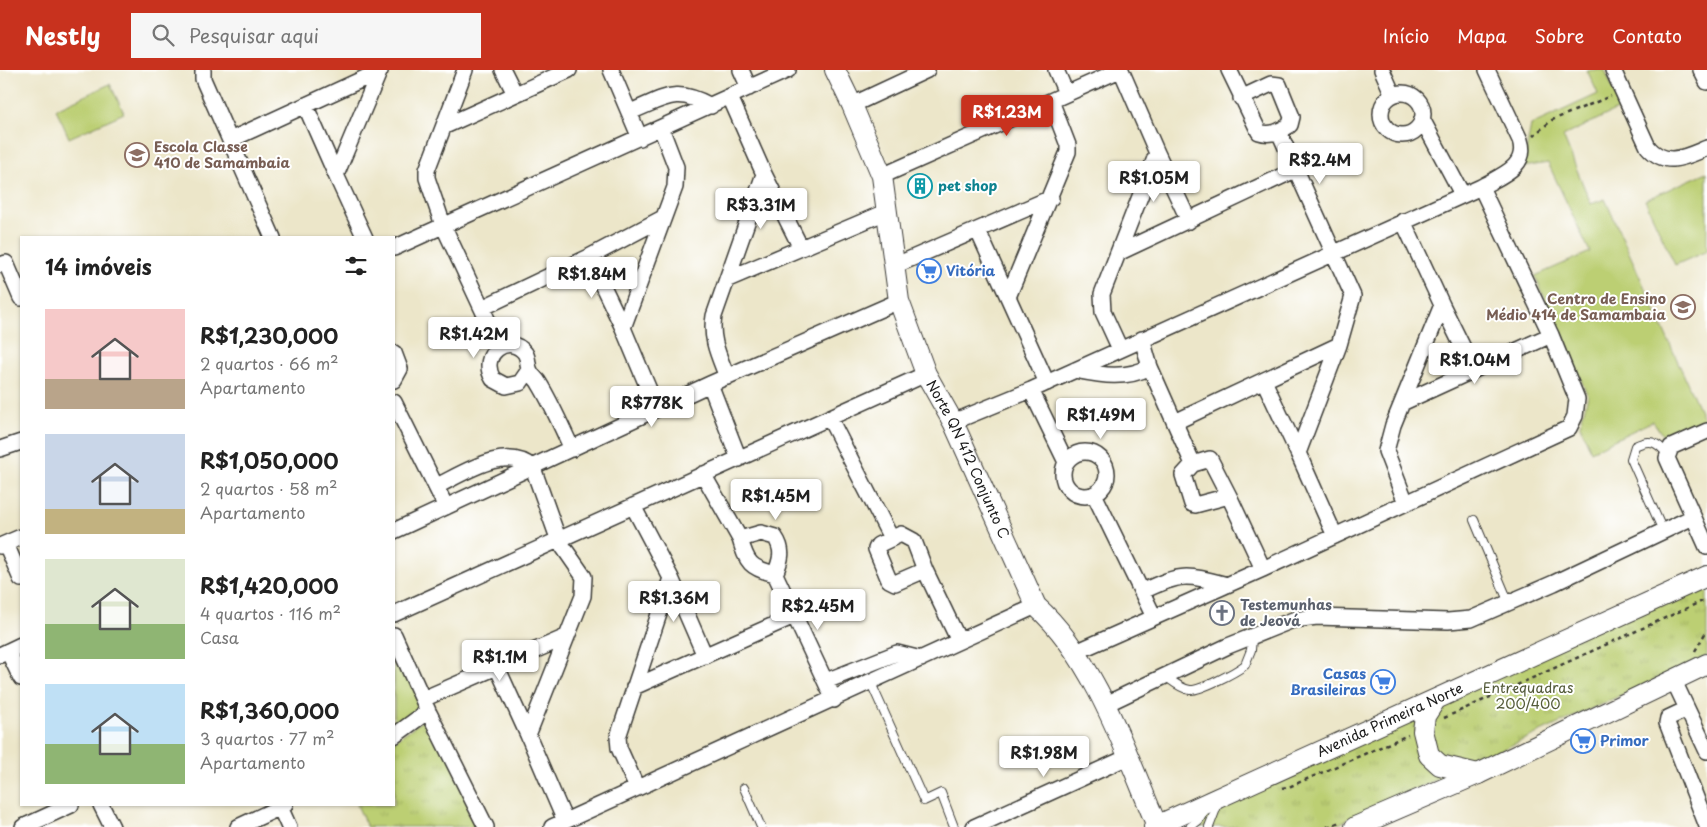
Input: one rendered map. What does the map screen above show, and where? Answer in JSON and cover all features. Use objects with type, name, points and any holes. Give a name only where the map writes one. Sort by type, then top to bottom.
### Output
[{"type":"main road","name":"Norte QN 412 Conjunto C","points":[[835,70],[852,104],[882,176],[899,301],[926,374],[953,422],[1036,606],[1050,618],[1076,652],[1104,704],[1156,826]]},
{"type":"main road","name":"Avenida Primeira Norte","points":[[1156,826],[1214,800],[1436,710],[1517,661],[1707,576]]},
{"type":"main road","points":[[1350,823],[1478,774],[1707,664]]},
{"type":"main road","points":[[1436,710],[1425,716],[1423,730],[1429,756],[1440,765],[1478,774]]},
{"type":"street","points":[[203,70],[203,80],[272,236]]},
{"type":"street","points":[[230,140],[380,70]]},
{"type":"street","points":[[336,174],[380,70]]},
{"type":"street","points":[[465,70],[427,170],[427,178],[443,225],[500,347]]},
{"type":"street","points":[[503,70],[515,94]]},
{"type":"street","points":[[445,126],[569,70]]},
{"type":"street","points":[[611,70],[640,138]]},
{"type":"street","points":[[741,70],[749,88]]},
{"type":"street","points":[[395,248],[788,70]]},
{"type":"street","points":[[852,104],[927,70]]},
{"type":"street","points":[[1056,70],[1066,93]]},
{"type":"street","points":[[882,176],[1120,70],[1189,221]]},
{"type":"street","points":[[1228,70],[1241,98],[1259,132],[1268,134],[1279,132],[1290,125],[1292,117],[1278,85],[1271,84],[1241,98]]},
{"type":"street","points":[[1382,70],[1393,95]]},
{"type":"street","points":[[953,422],[1031,390],[1332,252],[1481,187],[1512,170],[1519,164],[1522,145],[1487,70]]},
{"type":"street","points":[[1613,70],[1648,147],[1655,155],[1675,161],[1707,148]]},
{"type":"street","points":[[1701,70],[1707,82]]},
{"type":"street","points":[[630,112],[673,94],[695,97],[711,106]]},
{"type":"street","points":[[1422,119],[1416,130],[1404,135],[1398,135],[1385,127],[1380,113],[1382,106],[1393,95],[1405,94],[1417,100],[1421,106],[1422,119],[1462,194]]},
{"type":"street","points":[[730,97],[764,174],[801,248]]},
{"type":"street","points":[[1008,298],[1051,198],[1068,152],[1068,145],[1051,101]]},
{"type":"street","points":[[306,106],[364,236]]},
{"type":"street","points":[[623,328],[675,186],[676,167],[661,128]]},
{"type":"street","points":[[1279,132],[1297,169],[1332,252],[1354,296],[1339,345],[1298,453]]},
{"type":"street","points":[[1120,349],[1103,312],[1102,302],[1106,281],[1157,153]]},
{"type":"street","points":[[1118,253],[1297,169]]},
{"type":"street","points":[[727,376],[714,343],[712,331],[764,174]]},
{"type":"street","points":[[1076,652],[1263,569],[1569,428],[1575,416],[1578,398],[1551,335],[1481,187]]},
{"type":"street","points":[[894,266],[1051,198]]},
{"type":"street","points":[[728,279],[886,212]]},
{"type":"street","points":[[482,308],[589,257],[663,218]]},
{"type":"street","points":[[1403,221],[1474,370]]},
{"type":"street","points":[[978,231],[1047,382]]},
{"type":"street","points":[[589,257],[623,328],[657,409]]},
{"type":"street","points":[[2,259],[20,296]]},
{"type":"street","points":[[395,531],[533,468],[727,376],[899,301]]},
{"type":"street","points":[[1406,503],[1386,451],[1442,305]]},
{"type":"street","points":[[1404,402],[1551,335]]},
{"type":"street","points":[[1142,339],[1150,367],[1193,464]]},
{"type":"street","points":[[508,345],[517,347],[524,353],[528,361],[529,370],[526,377],[514,386],[499,384],[493,379],[488,365],[489,358],[500,347],[508,345]]},
{"type":"street","points":[[1175,422],[1339,345]]},
{"type":"street","points":[[395,356],[400,369],[395,378]]},
{"type":"street","points":[[1074,370],[1113,376],[1133,374],[1150,367]]},
{"type":"street","points":[[529,370],[539,383],[572,449]]},
{"type":"street","points":[[395,614],[559,541],[703,474],[830,419],[926,374]]},
{"type":"street","points":[[1264,381],[1335,536]]},
{"type":"street","points":[[710,384],[739,459]]},
{"type":"street","points":[[1031,390],[1066,462]]},
{"type":"street","points":[[395,404],[446,506]]},
{"type":"street","points":[[830,419],[891,538]]},
{"type":"street","points":[[1707,431],[1671,447],[1667,454],[1707,547]]},
{"type":"street","points":[[1,445],[20,442]]},
{"type":"street","points":[[1081,452],[1098,456],[1105,463],[1107,471],[1106,480],[1102,488],[1094,494],[1085,496],[1076,494],[1064,480],[1063,471],[1066,462],[1081,452]]},
{"type":"street","points":[[1229,496],[1198,506],[1192,504],[1183,476],[1193,464],[1210,459],[1229,496],[1263,569]]},
{"type":"street","points":[[437,486],[499,460],[520,460],[533,468],[559,541],[584,577],[583,596],[528,735]]},
{"type":"street","points":[[703,474],[740,539],[750,564],[761,571],[775,574]]},
{"type":"street","points":[[1094,494],[1143,591],[1154,618]]},
{"type":"street","points":[[633,506],[670,578],[705,656]]},
{"type":"street","points":[[1104,704],[1228,646],[1252,638],[1272,628],[1305,618],[1448,621],[1471,619],[1693,517]]},
{"type":"street","points":[[740,539],[762,533],[776,537],[782,554],[775,574],[834,700]]},
{"type":"street","points":[[925,570],[895,583],[889,580],[876,549],[891,538],[906,534],[914,541],[925,570],[960,641]]},
{"type":"street","points":[[20,537],[3,545],[20,577]]},
{"type":"street","points":[[1143,591],[1179,576],[1192,576],[1227,585]]},
{"type":"street","points":[[637,788],[617,742],[670,578]]},
{"type":"street","points":[[497,667],[528,735],[558,824],[834,700],[1036,606]]},
{"type":"street","points":[[634,687],[794,616]]},
{"type":"street","points":[[395,637],[486,827]]},
{"type":"street","points":[[395,735],[426,705],[497,667],[566,637]]},
{"type":"street","points":[[10,651],[20,676]]},
{"type":"street","points":[[826,681],[897,653],[921,659]]},
{"type":"street","points":[[1674,679],[1707,751]]},
{"type":"street","points":[[1688,709],[1668,718],[1667,724],[1707,826]]},
{"type":"street","points":[[974,827],[1128,757]]},
{"type":"street","points":[[23,827],[69,806]]},
{"type":"street","points":[[102,806],[112,827]]},
{"type":"street","points":[[238,827],[256,811],[282,806],[289,827]]},
{"type":"lane","points":[[1663,531],[1631,459],[1635,446],[1652,441],[1659,444],[1667,454]]},
{"type":"lane","points":[[1474,520],[1509,603]]},
{"type":"lane","points":[[1165,676],[1185,689],[1192,690],[1200,687],[1245,665],[1249,656],[1252,638]]},
{"type":"lane","points":[[871,683],[924,801],[941,793],[954,827]]},
{"type":"lane","points":[[744,788],[761,827]]},
{"type":"lane","points":[[1190,827],[1199,820],[1214,800],[1218,806],[1209,827]]},
{"type":"path","points":[[1522,145],[1552,120],[1622,91]]},
{"type":"path","points":[[1436,710],[1457,706]]},
{"type":"path","points":[[1327,827],[1350,823]]},
{"type":"green space","points":[[1587,70],[1605,70],[1621,108],[1563,136],[1591,204],[1605,199],[1704,420],[1665,439],[1653,421],[1591,451],[1580,425],[1588,396],[1535,276],[1590,252],[1548,163],[1523,167],[1531,125],[1598,94]]},
{"type":"green space","points":[[110,84],[124,113],[69,138],[56,109]]},
{"type":"green space","points":[[1707,172],[1707,251],[1675,265],[1645,200]]},
{"type":"green space","name":"Entrequadras 200/400","points":[[1707,573],[1707,656],[1332,827],[1151,827]]},
{"type":"green space","points":[[395,642],[426,709],[395,730]]},
{"type":"green space","points":[[429,716],[483,827],[367,827],[357,806],[395,806],[395,740]]},
{"type":"place","name":"Escola Classe 410 de Samambaia","points":[[137,155]]},
{"type":"place","name":"pet shop","points":[[920,186]]},
{"type":"place","name":"Vitória","points":[[929,271]]},
{"type":"place","name":"Centro de Ensino Médio 414 de Samambaia","points":[[1683,307]]},
{"type":"place","name":"Testemunhas de Jeová","points":[[1222,613]]},
{"type":"place","name":"Casas Brasileiras","points":[[1383,682]]},
{"type":"place","name":"Primor","points":[[1583,741]]}]
